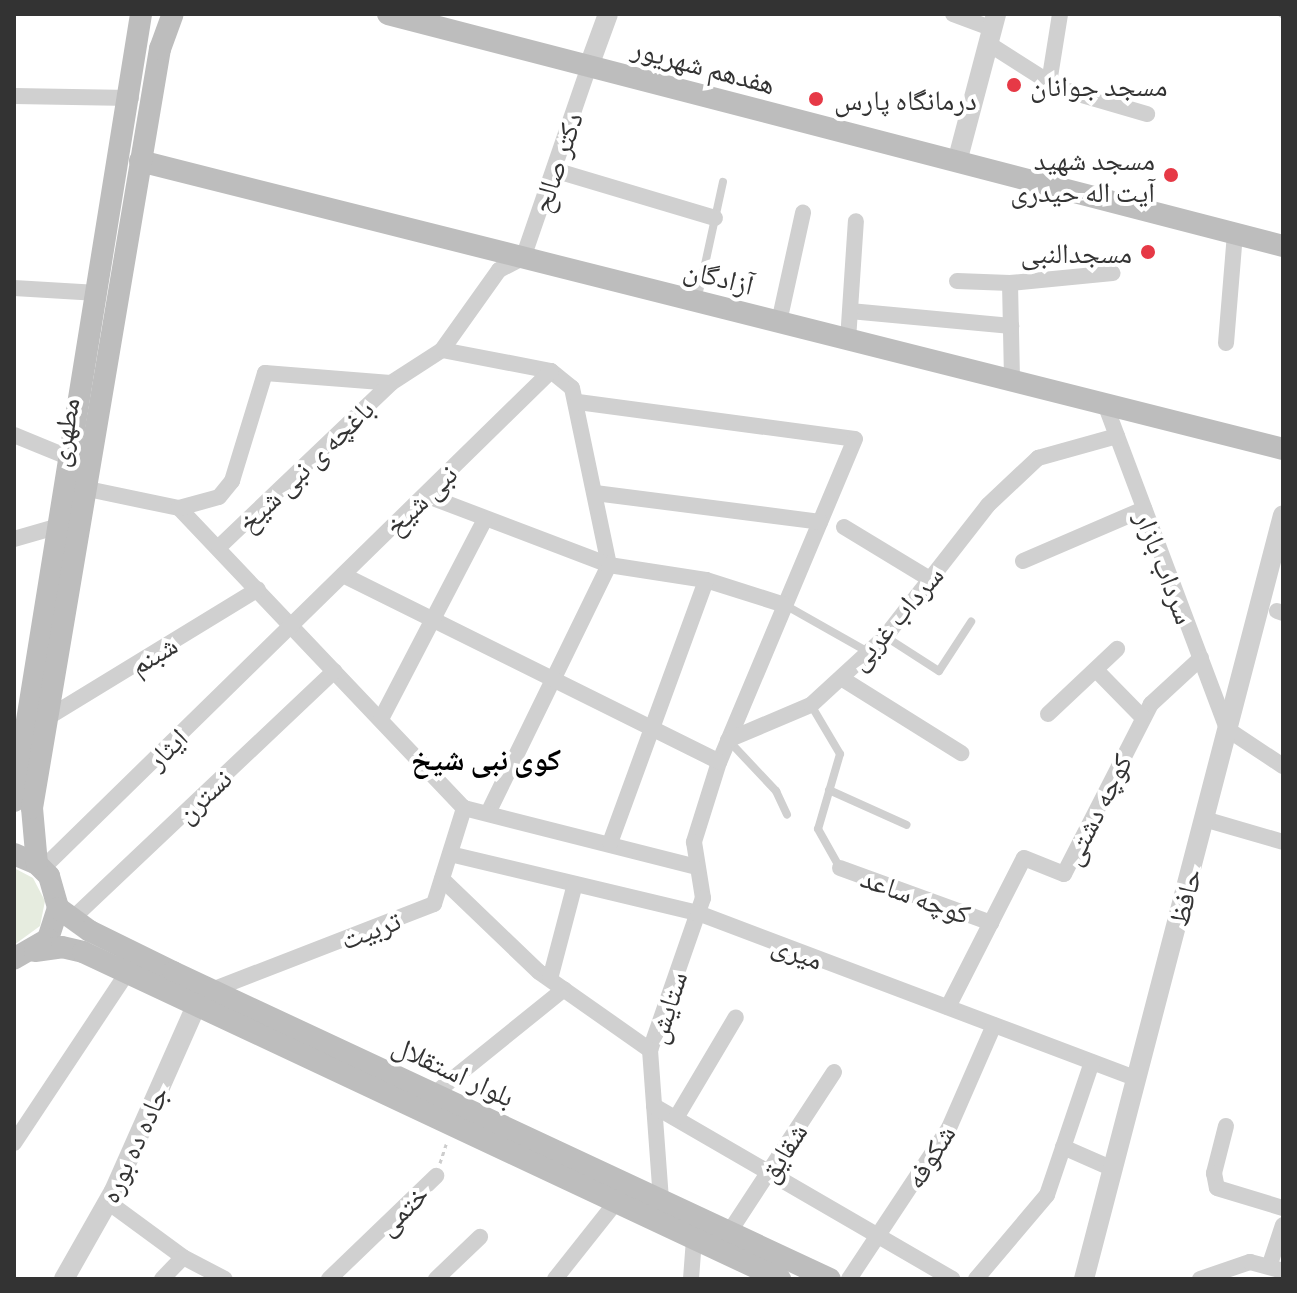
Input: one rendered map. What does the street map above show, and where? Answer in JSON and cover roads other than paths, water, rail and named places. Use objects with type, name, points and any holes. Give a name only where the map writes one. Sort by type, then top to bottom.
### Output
[{"type":"main road","name":"مطهری","points":[[14,801],[131,98],[141,14]]},
{"type":"main road","name":"مطهری","points":[[65,913],[40,866],[32,808],[140,161],[160,49],[173,14]]},
{"type":"main road","name":"هفدهم شهریور","points":[[388,14],[1283,246]]},
{"type":"main road","name":"آزادگان","points":[[140,161],[1283,449]]},
{"type":"main road","points":[[14,854],[40,866]]},
{"type":"main road","points":[[35,951],[65,913]]},
{"type":"main road","name":"بلوار استقلال","points":[[65,913],[204,998],[452,1125],[780,1279]]},
{"type":"main road","name":"بلوار استقلال","points":[[14,959],[35,951],[62,947],[83,952],[127,973],[204,998],[434,1094],[830,1279]]},
{"type":"street","points":[[589,66],[608,14]]},
{"type":"street","points":[[953,14],[992,29],[1049,83],[1147,114]]},
{"type":"street","points":[[1049,83],[1060,14]]},
{"type":"street","points":[[957,162],[992,29]]},
{"type":"street","name":"دکتر صالح","points":[[523,258],[589,66]]},
{"type":"street","points":[[14,96],[131,98]]},
{"type":"street","points":[[554,170],[715,218]]},
{"type":"street","points":[[779,322],[803,213]]},
{"type":"street","points":[[848,340],[856,221]]},
{"type":"street","points":[[1226,343],[1235,234]]},
{"type":"street","points":[[489,811],[609,565],[578,402],[572,388],[551,371],[442,350],[499,270],[523,258]]},
{"type":"street","points":[[957,281],[1010,283],[1113,273]]},
{"type":"street","points":[[1010,283],[1012,381]]},
{"type":"street","points":[[14,288],[98,293]]},
{"type":"street","points":[[850,311],[1011,326]]},
{"type":"street","name":"باغچه ی نبی شیخ","points":[[219,547],[391,383],[442,350]]},
{"type":"street","name":"نبی شیخ","points":[[290,626],[551,371]]},
{"type":"street","points":[[83,488],[179,508],[219,497],[232,481],[265,373],[391,383]]},
{"type":"street","points":[[179,508],[464,808],[489,811],[694,866],[694,842],[719,762],[855,439],[578,402]]},
{"type":"street","name":"سرداب بازار","points":[[1105,404],[1227,729]]},
{"type":"street","points":[[14,435],[70,458]]},
{"type":"street","name":"سرداب غربی","points":[[728,740],[811,705],[841,678],[885,637],[988,505],[1038,458],[1117,436]]},
{"type":"street","points":[[595,493],[820,522]]},
{"type":"street","points":[[425,495],[609,565],[706,580],[785,605]]},
{"type":"street","points":[[1023,561],[1144,509]]},
{"type":"street","name":"حافظ","points":[[1084,1279],[1283,515]]},
{"type":"street","points":[[381,719],[485,519]]},
{"type":"street","points":[[14,539],[59,526]]},
{"type":"street","points":[[844,527],[930,579]]},
{"type":"street","points":[[343,575],[719,762]]},
{"type":"street","points":[[610,843],[706,580]]},
{"type":"street","name":"شبنم","points":[[47,718],[258,589]]},
{"type":"street","name":"ایثار","points":[[40,866],[290,626]]},
{"type":"street","points":[[1048,714],[1098,672],[1117,649]]},
{"type":"street","name":"کوچه دشتی","points":[[948,1007],[1024,858],[1064,874],[1142,717],[1162,690],[1201,658]]},
{"type":"street","name":"نسترن","points":[[65,913],[334,671]]},
{"type":"street","points":[[1098,672],[1142,717]]},
{"type":"street","points":[[841,678],[961,753]]},
{"type":"street","points":[[1227,729],[1283,766]]},
{"type":"street","name":"تربیت","points":[[204,998],[434,904],[464,808]]},
{"type":"street","points":[[1204,819],[1283,842]]},
{"type":"street","name":"میری","points":[[450,854],[698,913],[1137,1079]]},
{"type":"street","name":"ستایش","points":[[661,1199],[650,1050],[703,898],[694,866]]},
{"type":"street","name":"کوچه ساعد","points":[[840,868],[991,923]]},
{"type":"street","points":[[442,879],[550,979],[650,1050]]},
{"type":"street","points":[[550,979],[575,884]]},
{"type":"street","points":[[14,1143],[127,973]]},
{"type":"street","points":[[434,1094],[564,989]]},
{"type":"street","name":"جاده ده بوره","points":[[64,1279],[108,1202],[204,998]]},
{"type":"street","points":[[676,1118],[736,1017]]},
{"type":"street","name":"شکوفه","points":[[849,1279],[949,1128],[994,1025]]},
{"type":"street","points":[[976,1279],[1047,1195],[1092,1062]]},
{"type":"street","name":"شقایق","points":[[730,1231],[834,1072]]},
{"type":"street","points":[[654,1106],[953,1279]]},
{"type":"street","points":[[1226,1126],[1214,1173],[1217,1188],[1283,1208]]},
{"type":"street","points":[[1063,1147],[1113,1169]]},
{"type":"street","name":"ختمی","points":[[329,1279],[436,1176]]},
{"type":"street","points":[[108,1202],[183,1257],[225,1279]]},
{"type":"street","points":[[555,1279],[616,1202]]},
{"type":"street","points":[[1200,1279],[1226,1266],[1276,1267],[1283,1225]]},
{"type":"street","points":[[436,1279],[480,1237]]},
{"type":"street","points":[[691,1279],[694,1239]]},
{"type":"street","points":[[162,1279],[183,1257]]},
{"type":"lane","points":[[697,301],[723,182]]},
{"type":"lane","points":[[785,605],[869,652]]},
{"type":"lane","points":[[885,637],[939,671],[971,622]]},
{"type":"lane","points":[[811,705],[840,754],[818,829],[840,868]]},
{"type":"lane","points":[[728,740],[776,791],[787,815]]},
{"type":"lane","points":[[829,790],[907,825]]},
{"type":"place","name":"مسجد جوانان","points":[[1014,85]]},
{"type":"place","name":"درمانگاه پارس","points":[[816,99]]},
{"type":"place","name":"مسجد شهید آیت اله حیدری","points":[[1171,175]]},
{"type":"place","name":"مسجدالنبی","points":[[1148,252]]},
{"type":"district","name":"کوی نبی شیخ","points":[[486,758]]}]
